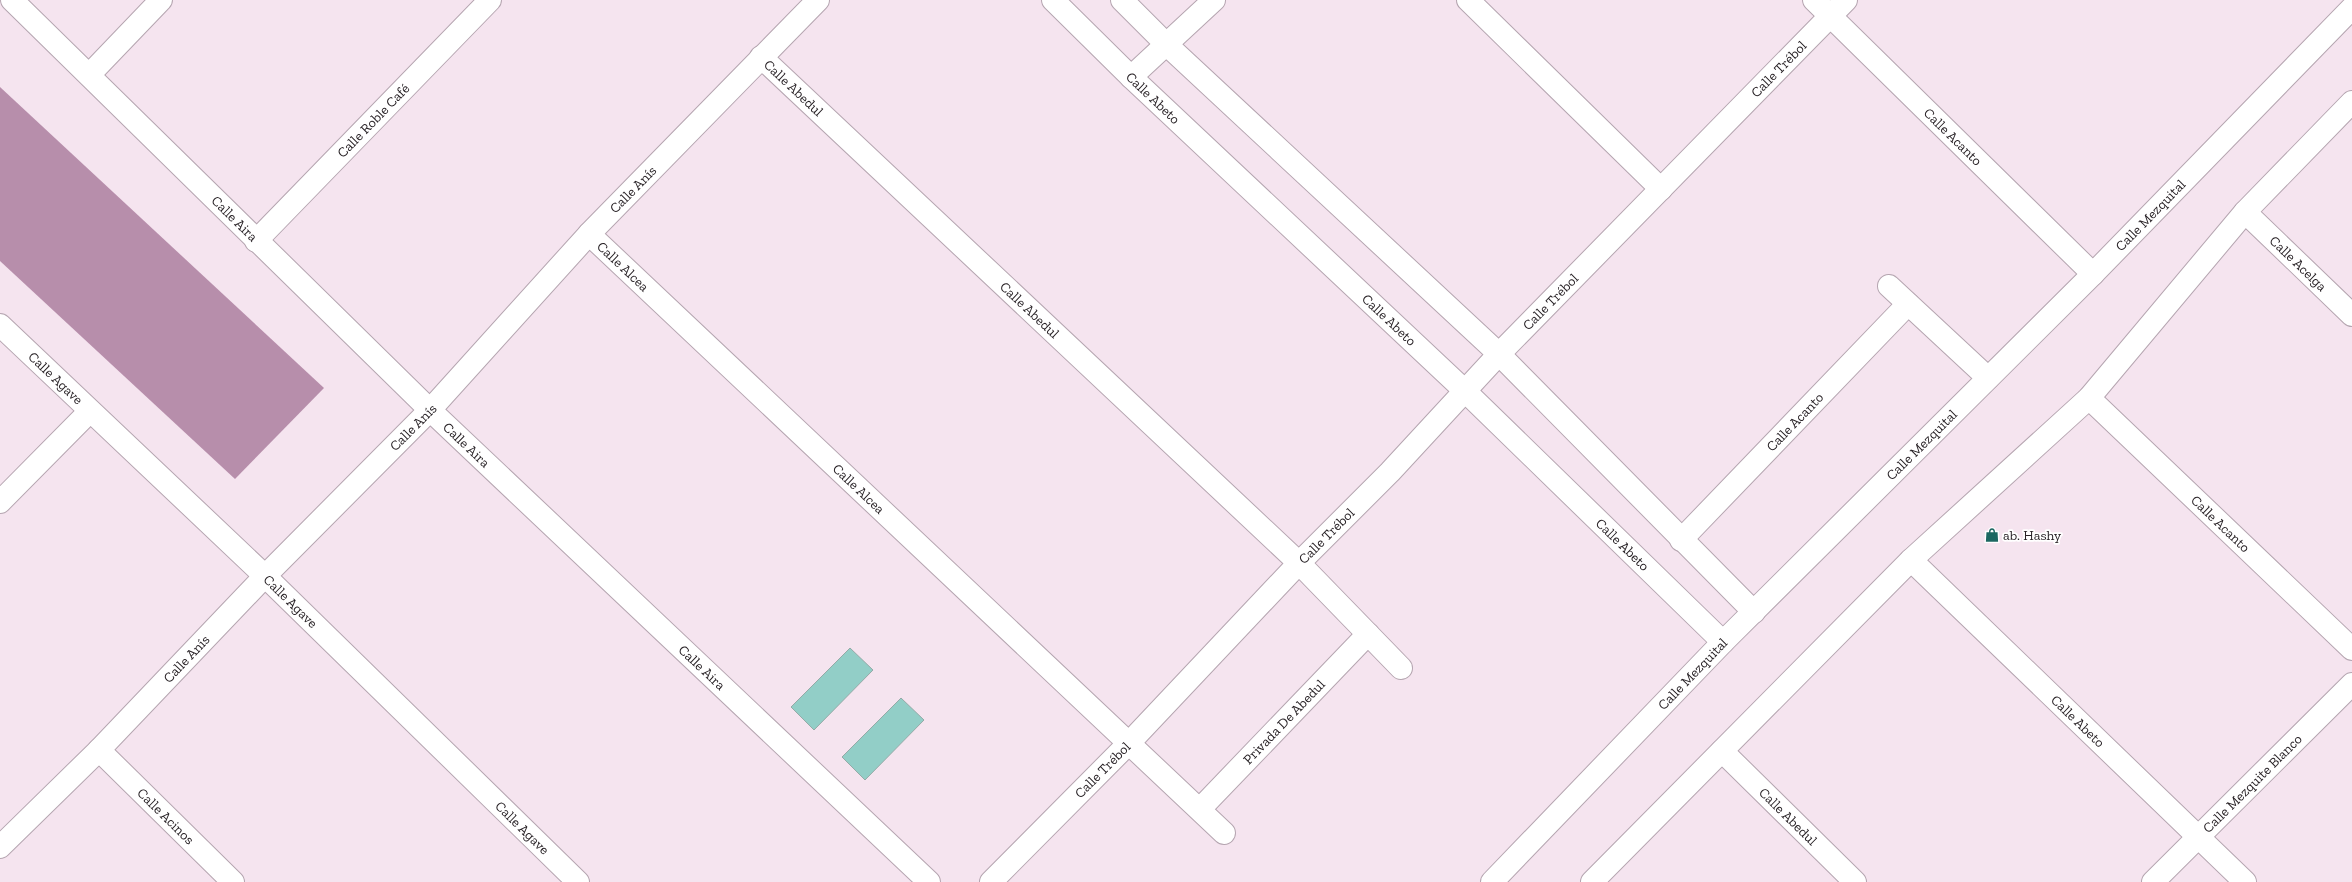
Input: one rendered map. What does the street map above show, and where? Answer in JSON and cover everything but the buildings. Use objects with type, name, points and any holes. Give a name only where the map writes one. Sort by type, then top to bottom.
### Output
[{"type":"street","name":"Calle Aira","points":[[12,0],[90,74],[256,241],[430,410],[929,882]]},
{"type":"street","points":[[90,74],[161,0]]},
{"type":"street","name":"Calle Roble Café","points":[[256,241],[490,0]]},
{"type":"street","name":"Calle Anís","points":[[0,847],[99,750],[265,576],[430,410],[589,234],[818,0]]},
{"type":"street","name":"Calle Abeto","points":[[1053,0],[1131,77],[1464,390],[1723,642]]},
{"type":"street","points":[[1122,0],[1167,45],[1499,354],[1681,540],[1754,612]]},
{"type":"street","points":[[1131,77],[1214,0]]},
{"type":"street","points":[[1468,0],[1661,189]]},
{"type":"street","name":"Calle Acanto","points":[[1814,0],[2093,274]]},
{"type":"street","name":"Calle Trébol","points":[[991,882],[1130,742],[1299,563],[1390,472],[1464,390],[1846,0]]},
{"type":"street","name":"Calle Mezquital","points":[[1492,882],[1723,642],[2093,274],[2352,8]]},
{"type":"street","name":"Calle Abedul","points":[[761,57],[1299,563]]},
{"type":"street","points":[[1592,882],[1911,560],[2090,398],[2245,212],[2352,102]]},
{"type":"street","name":"Calle Acelga","points":[[2245,212],[2352,314]]},
{"type":"street","name":"Calle Alcea","points":[[589,234],[1130,742]]},
{"type":"street","points":[[1889,286],[1988,378]]},
{"type":"street","name":"Calle Acanto","points":[[1681,540],[1908,304]]},
{"type":"street","name":"Calle Agave","points":[[0,325],[265,576],[578,882]]},
{"type":"street","name":"Calle Acanto","points":[[2090,398],[2352,650]]},
{"type":"street","points":[[0,502],[90,411]]},
{"type":"street","name":"Calle Abeto","points":[[1911,560],[2245,882]]},
{"type":"street","points":[[1299,563],[1401,668]]},
{"type":"street","name":"Privada De Abedul","points":[[1200,809],[1368,634]]},
{"type":"street","name":"Calle Mezquite Blanco","points":[[2153,882],[2352,684]]},
{"type":"street","points":[[1130,742],[1224,833]]},
{"type":"street","name":"Calle Acinos","points":[[99,750],[233,882]]},
{"type":"street","name":"Calle Abedul","points":[[1722,751],[1855,882]]},
{"type":"shaded area","points":[[0,87],[324,388],[235,479],[0,261]]},
{"type":"place","name":"ab. Hashy","points":[[1992,535]]}]
